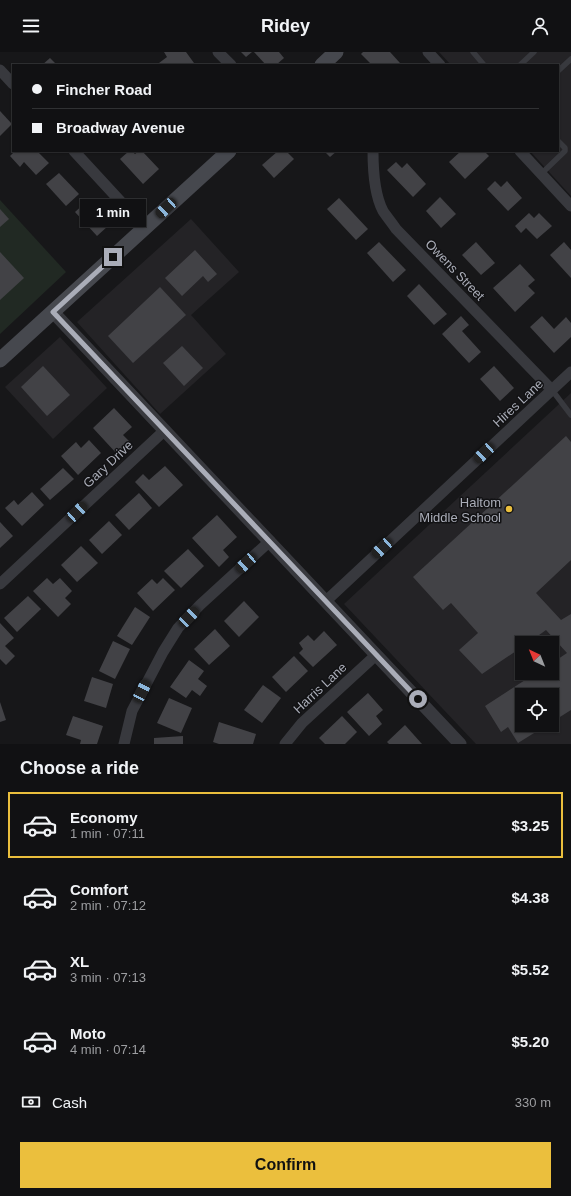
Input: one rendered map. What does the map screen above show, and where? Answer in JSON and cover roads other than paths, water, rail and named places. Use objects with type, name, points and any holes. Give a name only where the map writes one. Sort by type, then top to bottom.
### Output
[{"type":"main road","points":[[0,360],[227,152]]},
{"type":"street","points":[[218,52],[230,64]]},
{"type":"street","points":[[428,52],[439,64]]},
{"type":"street","points":[[0,70],[12,83]]},
{"type":"street","points":[[75,152],[145,228]]},
{"type":"street","name":"Owens Street","points":[[373,152],[373,166],[377,192],[383,210],[396,229],[552,390]]},
{"type":"street","points":[[521,152],[571,206]]},
{"type":"street","points":[[53,312],[460,744]]},
{"type":"street","name":"Hires Lane","points":[[326,601],[571,372]]},
{"type":"street","name":"Gary Drive","points":[[0,584],[165,430]]},
{"type":"street","points":[[124,744],[132,711],[163,652],[178,628],[200,605],[270,541]]},
{"type":"street","name":"Harris Lane","points":[[286,744],[302,723],[376,655]]},
{"type":"lane","points":[[473,52],[483,64]]},
{"type":"lane","points":[[521,64],[534,52]]},
{"type":"lane","points":[[559,70],[571,59]]},
{"type":"lane","points":[[541,174],[565,152],[565,148],[559,142]]},
{"type":"lane","points":[[552,390],[571,415]]},
{"type":"place","name":"Haltom Middle School","points":[[509,509]]}]
